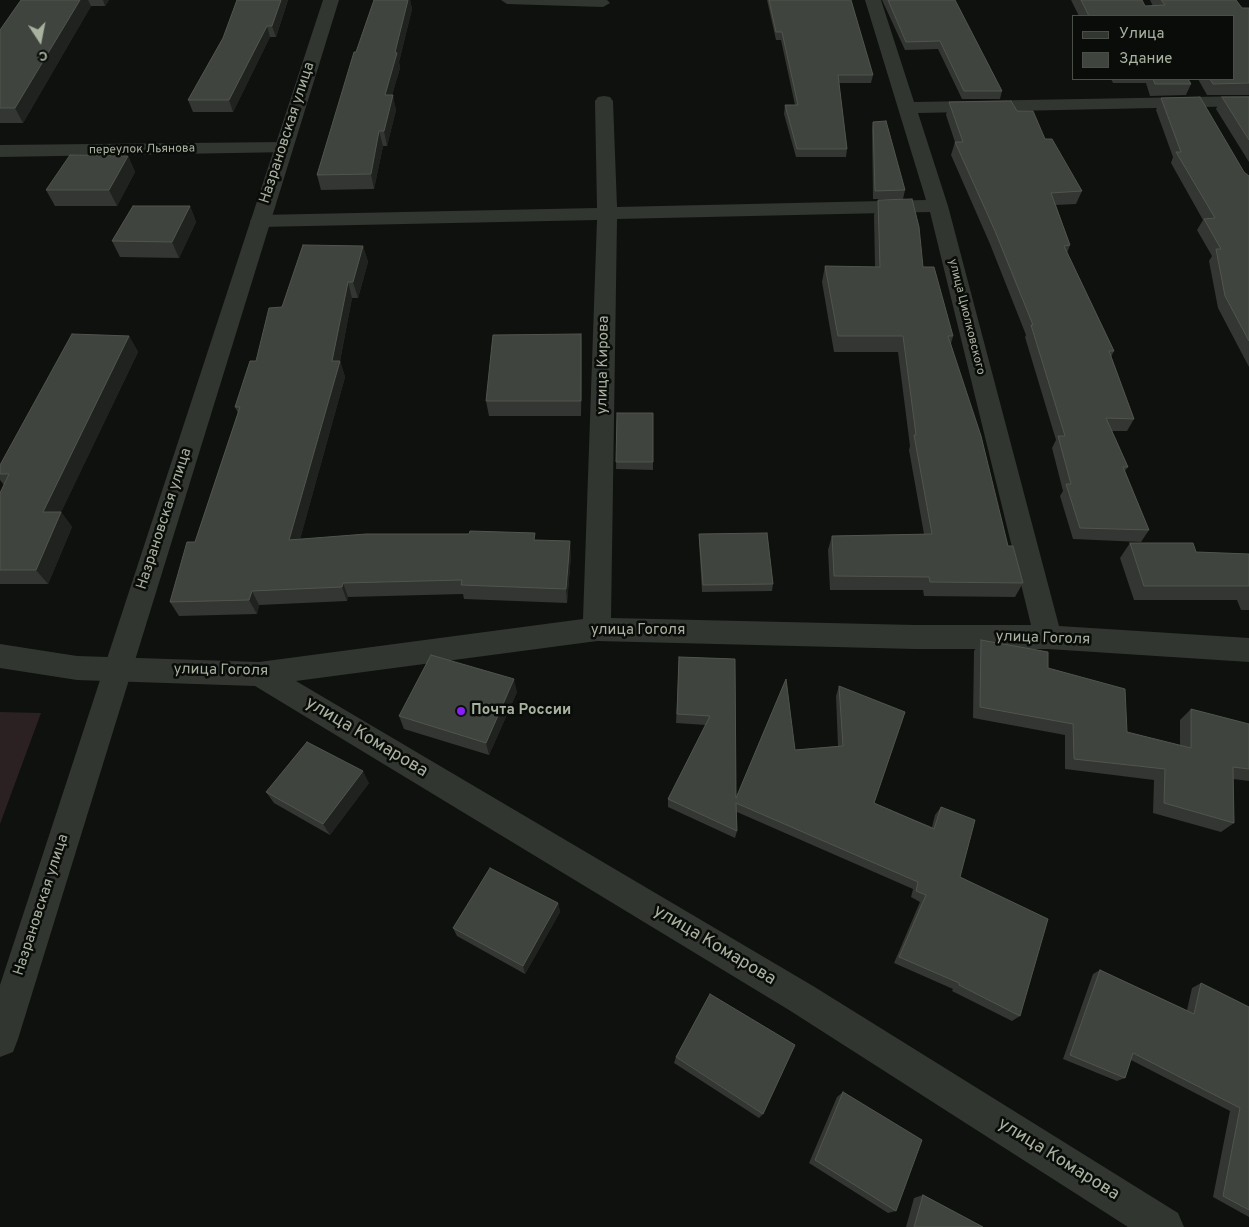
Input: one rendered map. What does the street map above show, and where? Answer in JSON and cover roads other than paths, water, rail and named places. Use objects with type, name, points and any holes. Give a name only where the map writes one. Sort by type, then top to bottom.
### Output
[{"type":"street","name":"Назрановская улица","points":[[0,1039],[331,0]]},
{"type":"street","name":"улица Циолковского","points":[[873,0],[938,206],[1048,637]]},
{"type":"street","points":[[907,108],[1196,94],[1249,101]]},
{"type":"street","points":[[1196,94],[1210,118]]},
{"type":"street","name":"улица Кирова","points":[[597,629],[607,212],[604,101]]},
{"type":"street","name":"переулок Льянова","points":[[0,151],[284,148]]},
{"type":"street","points":[[260,221],[938,206]]},
{"type":"street","name":"улица Гоголя","points":[[0,656],[76,668],[259,674],[597,629],[915,637],[1048,637],[1249,650]]},
{"type":"street","name":"улица Комарова","points":[[259,674],[801,998],[1164,1227]]},
{"type":"lane","points":[[507,0],[603,3]]},
{"type":"place","name":"Почта России","points":[[461,711]]}]
